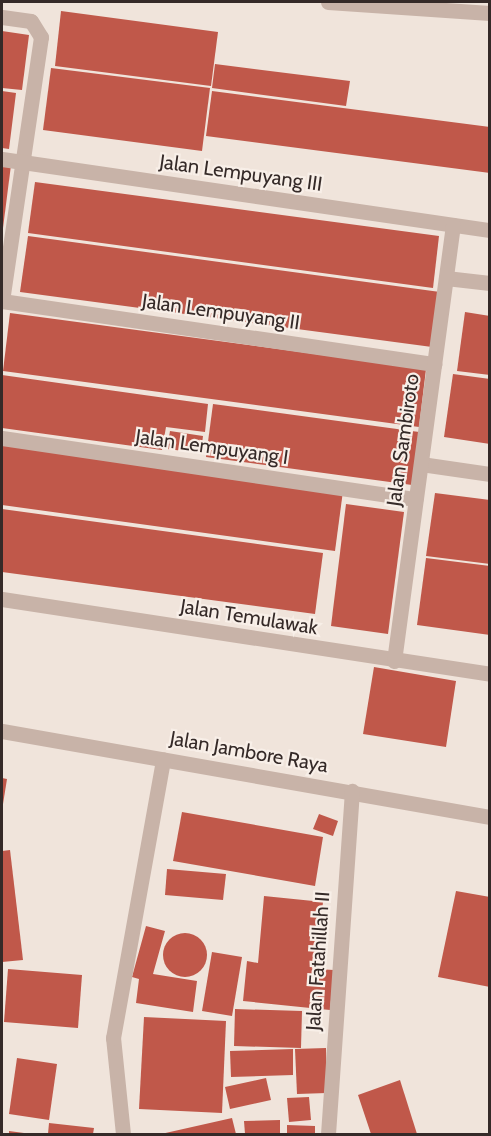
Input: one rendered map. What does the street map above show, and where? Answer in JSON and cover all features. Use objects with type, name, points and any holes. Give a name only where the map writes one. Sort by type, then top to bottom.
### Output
[{"type":"street","points":[[328,2],[489,13]]},
{"type":"street","points":[[2,17],[31,21],[41,37],[2,301]]},
{"type":"street","name":"Jalan Lempuyang III","points":[[2,159],[489,230]]},
{"type":"street","name":"Jalan Sambiroto","points":[[394,661],[453,225]]},
{"type":"street","points":[[446,278],[489,283]]},
{"type":"street","name":"Jalan Lempuyang II","points":[[2,301],[434,364]]},
{"type":"street","name":"Jalan Lempuyang I","points":[[2,438],[416,499]]},
{"type":"street","points":[[421,464],[489,474]]},
{"type":"street","name":"Jalan Temulawak","points":[[2,600],[489,674]]},
{"type":"street","name":"Jalan Jambore Raya","points":[[2,731],[489,817]]},
{"type":"street","points":[[123,1134],[113,1038],[163,759]]},
{"type":"street","name":"Jalan Fatahillah II","points":[[327,1134],[352,791]]},
{"type":"building","points":[[61,11],[218,32],[211,86],[55,66]]},
{"type":"building","points":[[2,31],[29,35],[22,90],[2,88]]},
{"type":"building","points":[[215,64],[350,81],[346,106],[212,88]]},
{"type":"building","points":[[51,68],[210,88],[202,151],[43,130]]},
{"type":"building","points":[[2,91],[16,93],[9,149],[2,148]]},
{"type":"building","points":[[212,91],[490,127],[490,173],[206,136]]},
{"type":"building","points":[[2,164],[11,165],[3,228],[2,228]]},
{"type":"building","points":[[35,182],[439,236],[433,288],[28,233]]},
{"type":"building","points":[[28,236],[440,292],[432,347],[20,292]]},
{"type":"building","points":[[465,312],[490,316],[490,375],[457,371]]},
{"type":"building","points":[[10,313],[426,369],[419,427],[3,371]]},
{"type":"building","points":[[453,374],[490,379],[490,444],[444,437]]},
{"type":"building","points":[[2,375],[208,404],[205,432],[166,427],[162,450],[2,428]]},
{"type":"building","points":[[213,404],[419,432],[412,485],[206,457]]},
{"type":"building","points":[[170,431],[203,436],[201,453],[167,449]]},
{"type":"building","points":[[2,445],[343,491],[335,551],[2,505]]},
{"type":"building","points":[[435,493],[490,500],[490,564],[426,556]]},
{"type":"building","points":[[346,504],[404,512],[388,634],[331,626]]},
{"type":"building","points":[[2,509],[323,553],[315,614],[2,572]]},
{"type":"building","points":[[426,558],[490,566],[490,635],[417,625]]},
{"type":"building","points":[[374,667],[456,681],[446,747],[363,734]]},
{"type":"building","points":[[2,778],[7,779],[3,804],[2,804]]},
{"type":"building","points":[[182,812],[323,837],[315,886],[173,861]]},
{"type":"building","points":[[319,814],[338,821],[333,836],[313,829]]},
{"type":"building","points":[[10,850],[23,960],[2,962],[2,851]]},
{"type":"building","points":[[167,869],[226,874],[223,900],[165,895]]},
{"type":"building","points":[[456,891],[490,897],[490,987],[438,977]]},
{"type":"building","points":[[264,896],[323,902],[316,969],[334,970],[330,1010],[243,1001],[247,961],[258,963]]},
{"type":"building","points":[[146,926],[165,931],[153,974],[197,981],[193,1012],[136,1003],[139,979],[132,977]]},
{"type":"building","points":[[185,933],[201,939],[207,955],[201,971],[185,977],[169,971],[163,955],[169,939]]},
{"type":"building","points":[[212,952],[242,957],[232,1016],[202,1011]]},
{"type":"building","points":[[8,969],[82,975],[78,1028],[4,1022]]},
{"type":"building","points":[[235,1009],[302,1011],[301,1048],[234,1046]]},
{"type":"building","points":[[144,1017],[226,1021],[222,1113],[139,1109]]},
{"type":"building","points":[[326,1048],[327,1093],[297,1094],[295,1049]]},
{"type":"building","points":[[293,1049],[293,1075],[231,1077],[230,1051]]},
{"type":"building","points":[[17,1058],[57,1064],[49,1120],[9,1114]]},
{"type":"building","points":[[266,1078],[271,1100],[230,1109],[225,1087]]},
{"type":"building","points":[[400,1080],[417,1134],[371,1134],[358,1095]]},
{"type":"building","points":[[309,1097],[311,1120],[289,1122],[287,1098]]},
{"type":"building","points":[[232,1118],[236,1134],[161,1134]]},
{"type":"building","points":[[280,1120],[280,1134],[245,1134],[244,1121]]},
{"type":"building","points":[[49,1123],[94,1128],[93,1134],[48,1134]]},
{"type":"building","points":[[287,1125],[315,1126],[315,1134],[287,1134]]},
{"type":"building","points":[[9,1131],[24,1133],[24,1134],[9,1134]]}]
